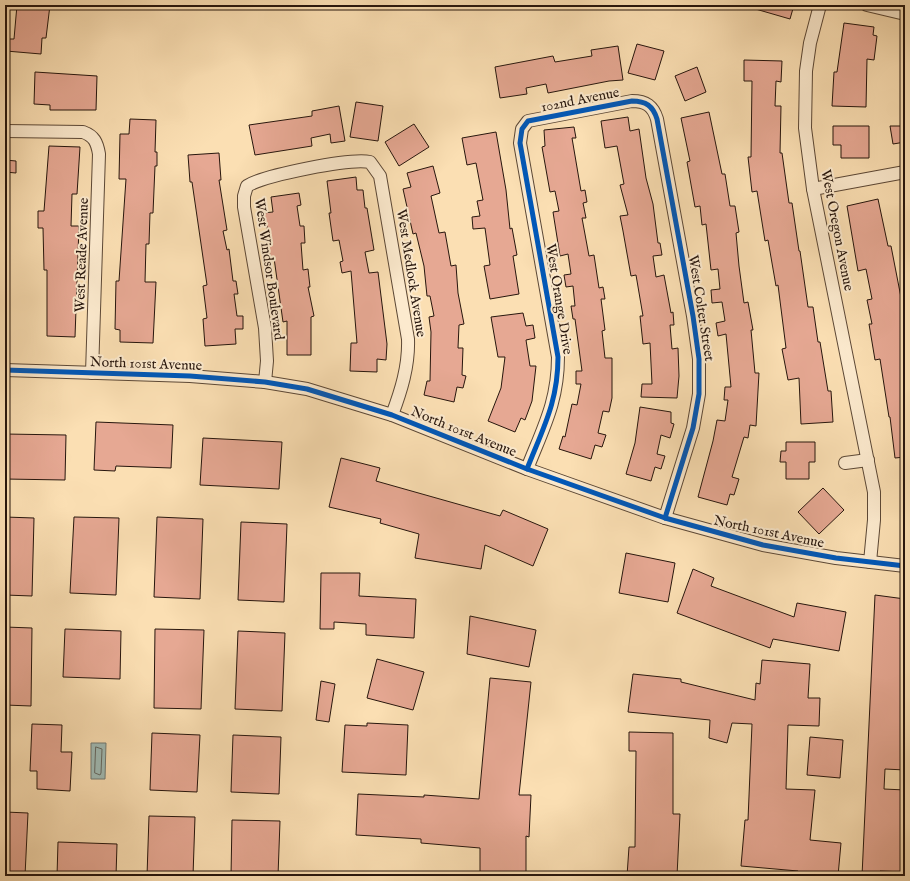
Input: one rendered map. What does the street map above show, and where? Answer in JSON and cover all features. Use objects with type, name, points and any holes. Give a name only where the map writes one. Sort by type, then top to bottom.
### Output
[{"type":"street","name":"West Oregon Avenue","points":[[820,5],[810,43],[806,71],[804,99],[805,128],[813,189],[874,492],[870,562]]},
{"type":"street","points":[[867,5],[905,14]]},
{"type":"street","name":"102nd Avenue","points":[[522,129],[528,121],[632,102],[646,103]]},
{"type":"street","name":"West Colter Street","points":[[646,103],[654,111],[657,119],[699,359],[697,410],[694,428],[665,518]]},
{"type":"street","name":"West Orange Drive","points":[[522,129],[520,143],[558,357],[557,389],[527,469]]},
{"type":"street","name":"West Reade Avenue","points":[[5,131],[83,132],[95,139],[99,154],[92,373]]},
{"type":"street","name":"West Medlock Avenue","points":[[247,186],[264,178],[353,161],[370,162],[380,176],[408,339],[406,366],[399,396],[392,415]]},
{"type":"street","points":[[813,189],[905,172]]},
{"type":"street","name":"West Windsor Boulevard","points":[[247,186],[244,196],[244,207],[267,344],[265,382]]},
{"type":"street","name":"North 101st Avenue","points":[[5,370],[162,375],[265,382],[307,389],[392,415],[527,469],[665,518],[763,545],[905,566]]},
{"type":"street","points":[[845,463],[868,460]]},
{"type":"water","points":[[91,743],[106,743],[105,779],[91,779]]},
{"type":"building","points":[[17,5],[50,5],[46,38],[42,38],[41,54],[6,51],[6,39],[14,39]]},
{"type":"building","points":[[752,5],[794,5],[790,19],[752,8]]},
{"type":"building","points":[[844,23],[874,27],[873,35],[877,36],[874,60],[867,59],[866,107],[832,106],[834,72],[837,72]]},
{"type":"building","points":[[637,44],[664,51],[655,80],[628,73]]},
{"type":"building","points":[[618,46],[623,80],[609,81],[548,93],[546,84],[526,88],[527,94],[500,98],[495,67],[553,56],[555,62],[592,56],[591,50]]},
{"type":"building","points":[[744,60],[782,61],[781,82],[776,81],[775,106],[781,106],[780,153],[782,153],[789,203],[792,203],[808,307],[813,307],[818,342],[820,342],[828,391],[831,391],[833,422],[801,424],[799,378],[788,380],[782,349],[786,348],[778,285],[776,286],[768,240],[765,241],[757,191],[752,192],[748,157],[751,157],[752,81],[744,81]]},
{"type":"building","points":[[697,67],[706,92],[685,101],[675,76]]},
{"type":"building","points":[[35,72],[97,76],[96,110],[50,110],[50,105],[34,104]]},
{"type":"building","points":[[356,102],[383,106],[378,141],[350,137]]},
{"type":"building","points":[[339,106],[345,141],[331,143],[330,134],[311,138],[312,146],[255,155],[249,125],[312,116],[312,111]]},
{"type":"building","points":[[709,112],[722,174],[725,174],[730,206],[735,206],[739,232],[736,233],[744,303],[748,302],[753,330],[751,330],[755,373],[759,373],[756,426],[750,425],[748,438],[744,437],[732,477],[739,479],[734,495],[730,494],[727,505],[698,497],[717,420],[725,421],[728,400],[724,400],[725,387],[731,387],[726,334],[718,336],[716,323],[725,321],[722,302],[712,303],[711,290],[720,289],[718,269],[711,270],[706,224],[702,225],[700,206],[695,207],[687,162],[690,161],[681,118]]},
{"type":"building","points":[[628,117],[630,131],[639,129],[646,178],[653,204],[658,243],[660,243],[662,255],[653,256],[656,277],[664,275],[671,313],[673,312],[674,325],[670,325],[672,349],[678,348],[679,376],[677,398],[641,397],[642,384],[652,384],[650,343],[643,344],[640,316],[643,316],[636,275],[631,276],[620,216],[628,215],[620,185],[624,184],[617,146],[605,148],[601,121]]},
{"type":"building","points":[[130,119],[156,120],[155,152],[157,152],[157,166],[155,166],[153,213],[150,213],[149,244],[146,244],[145,282],[156,282],[153,343],[120,342],[120,330],[115,329],[116,281],[119,281],[126,179],[119,179],[120,134],[129,134]]},
{"type":"building","points":[[414,124],[429,147],[399,166],[385,142]]},
{"type":"building","points":[[833,126],[869,126],[869,158],[841,158],[841,145],[833,145]]},
{"type":"building","points":[[890,126],[905,126],[905,142],[893,144]]},
{"type":"building","points":[[574,127],[576,138],[572,138],[581,191],[585,190],[587,202],[583,203],[586,218],[582,218],[589,256],[594,255],[599,288],[603,287],[605,299],[601,299],[605,330],[602,331],[605,358],[612,358],[612,398],[609,412],[603,411],[598,433],[606,435],[602,447],[595,445],[591,459],[559,449],[563,436],[565,437],[572,404],[577,405],[581,384],[576,384],[576,371],[582,371],[575,319],[573,319],[571,306],[575,306],[573,286],[566,287],[564,275],[571,274],[568,254],[560,256],[553,212],[559,211],[555,191],[550,192],[542,147],[545,146],[544,130]]},
{"type":"building","points":[[496,132],[506,190],[510,229],[512,228],[517,255],[513,256],[519,294],[490,299],[484,266],[490,265],[485,228],[473,229],[472,217],[480,216],[477,201],[483,200],[476,163],[467,165],[462,138]]},
{"type":"building","points":[[49,146],[80,147],[77,194],[72,194],[71,226],[79,226],[75,337],[47,336],[47,270],[44,270],[43,228],[38,228],[38,211],[44,211]]},
{"type":"building","points":[[219,153],[221,180],[219,180],[227,230],[223,231],[227,250],[229,249],[233,281],[236,281],[238,294],[234,294],[237,316],[243,316],[243,329],[235,329],[236,344],[205,346],[203,319],[207,318],[203,286],[207,285],[192,182],[190,182],[188,155]]},
{"type":"building","points":[[5,160],[16,161],[16,173],[5,172]]},
{"type":"building","points":[[433,166],[440,193],[431,196],[439,233],[445,232],[451,266],[456,265],[458,293],[464,324],[459,325],[458,348],[463,348],[462,375],[466,376],[463,388],[457,387],[454,402],[424,395],[427,381],[430,381],[431,332],[429,317],[434,316],[430,296],[427,296],[424,266],[416,233],[413,234],[403,189],[411,187],[407,173]]},
{"type":"building","points":[[356,177],[357,190],[363,190],[365,208],[367,208],[374,250],[365,252],[369,273],[378,272],[387,344],[386,360],[377,359],[377,372],[350,371],[351,343],[357,343],[351,271],[342,273],[340,262],[343,261],[339,240],[333,241],[329,213],[331,213],[327,181]]},
{"type":"building","points":[[299,193],[301,205],[297,206],[300,226],[304,226],[305,243],[301,243],[303,270],[308,269],[310,287],[308,287],[314,316],[311,317],[311,355],[287,355],[287,321],[283,322],[274,258],[270,258],[267,226],[265,227],[263,213],[273,212],[271,197]]},
{"type":"building","points":[[878,199],[888,246],[891,246],[905,318],[905,457],[895,458],[880,359],[875,360],[869,324],[872,324],[867,300],[872,299],[866,269],[858,271],[847,206]]},
{"type":"building","points":[[523,313],[526,326],[533,325],[535,338],[526,340],[530,366],[536,366],[532,401],[525,420],[521,418],[515,432],[488,421],[501,388],[505,357],[498,357],[491,317]]},
{"type":"building","points":[[640,407],[671,412],[671,423],[674,424],[670,438],[661,435],[657,454],[665,456],[661,469],[655,467],[651,481],[626,474],[635,443]]},
{"type":"building","points":[[96,422],[173,425],[171,468],[116,466],[115,471],[94,470]]},
{"type":"building","points":[[5,434],[66,435],[65,480],[5,479]]},
{"type":"building","points":[[203,438],[282,442],[279,489],[200,485]]},
{"type":"building","points":[[786,442],[815,442],[815,462],[809,462],[809,479],[786,479],[786,462],[780,462],[781,451],[786,451]]},
{"type":"building","points":[[341,458],[380,468],[376,481],[500,516],[503,510],[548,529],[533,566],[485,545],[481,569],[415,558],[419,534],[380,523],[381,519],[329,507]]},
{"type":"building","points":[[823,488],[844,510],[819,534],[798,512]]},
{"type":"building","points":[[5,517],[34,518],[32,596],[5,595]]},
{"type":"building","points":[[74,517],[119,518],[116,595],[70,593]]},
{"type":"building","points":[[157,517],[203,519],[200,599],[154,597]]},
{"type":"building","points":[[241,522],[287,524],[284,602],[238,600]]},
{"type":"building","points":[[626,553],[675,563],[668,602],[619,593]]},
{"type":"building","points":[[693,569],[714,578],[711,586],[794,617],[797,603],[846,612],[839,651],[773,639],[770,648],[677,613]]},
{"type":"building","points":[[321,573],[360,573],[359,596],[416,599],[414,638],[366,635],[366,624],[334,622],[334,629],[320,629]]},
{"type":"building","points":[[875,595],[905,599],[905,770],[885,769],[884,789],[905,790],[905,872],[880,871],[879,876],[862,876]]},
{"type":"building","points":[[470,616],[536,630],[529,667],[467,654]]},
{"type":"building","points":[[5,627],[32,628],[31,706],[5,705]]},
{"type":"building","points":[[65,629],[121,631],[120,679],[63,677]]},
{"type":"building","points":[[155,629],[204,630],[201,709],[154,708]]},
{"type":"building","points":[[238,631],[285,633],[282,711],[235,709]]},
{"type":"building","points":[[377,659],[424,672],[413,710],[367,698]]},
{"type":"building","points":[[762,660],[810,664],[808,698],[820,698],[819,726],[788,725],[786,789],[815,790],[810,840],[841,843],[838,876],[798,876],[798,871],[741,866],[745,820],[748,820],[752,724],[732,723],[727,743],[709,738],[710,720],[628,712],[633,674],[681,679],[681,682],[755,700],[756,683],[760,684]]},
{"type":"building","points":[[490,678],[531,682],[519,795],[531,795],[529,837],[526,836],[526,872],[519,872],[519,876],[480,876],[480,848],[421,843],[421,839],[356,835],[358,794],[424,797],[424,795],[479,799]]},
{"type":"building","points":[[321,681],[335,684],[329,722],[316,720]]},
{"type":"building","points":[[367,723],[408,725],[406,775],[342,772],[345,725],[367,726]]},
{"type":"building","points":[[32,724],[62,725],[61,752],[72,752],[70,791],[37,789],[37,771],[30,771]]},
{"type":"building","points":[[629,732],[673,733],[673,814],[680,814],[677,876],[627,876],[629,847],[635,847],[636,751],[629,751]]},
{"type":"building","points":[[152,733],[200,735],[197,792],[150,790]]},
{"type":"building","points":[[233,735],[281,737],[279,794],[231,792]]},
{"type":"building","points":[[810,737],[843,740],[840,778],[807,775]]},
{"type":"building","points":[[5,812],[28,813],[25,876],[5,876]]},
{"type":"building","points":[[149,816],[195,817],[193,876],[147,876]]},
{"type":"building","points":[[232,820],[280,821],[278,876],[231,876]]},
{"type":"building","points":[[58,842],[117,844],[116,876],[57,876]]},
{"type":"cycle path","points":[[527,469],[544,427],[552,401],[555,388],[558,357],[520,143],[522,129],[528,121],[632,101],[645,103],[651,108],[657,119],[693,316],[699,359],[699,394],[693,428],[665,518]]},
{"type":"cycle path","points":[[5,370],[190,376],[265,382],[307,389],[392,415],[527,469],[665,518],[763,545],[836,558],[905,566]]}]
